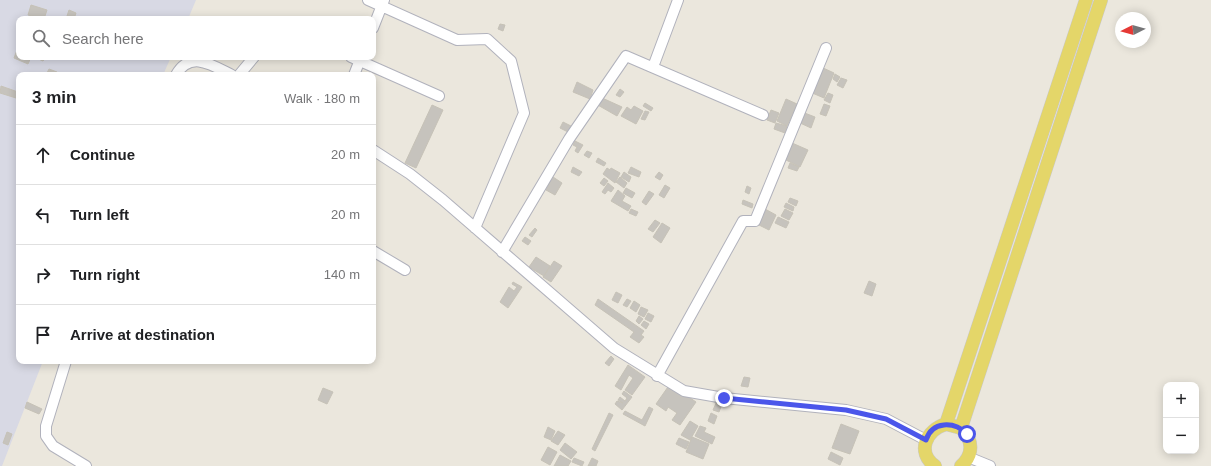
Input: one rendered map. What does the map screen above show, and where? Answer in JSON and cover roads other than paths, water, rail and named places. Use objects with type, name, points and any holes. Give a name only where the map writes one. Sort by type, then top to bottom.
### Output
[{"type":"main road","points":[[946,424],[1086,0]]},
{"type":"main road","points":[[961,428],[1101,0]]},
{"type":"main road","points":[[934,466],[926,452],[926,440],[932,431],[946,424],[961,428],[970,441],[971,448],[965,462]]},
{"type":"street","points":[[368,0],[383,3],[457,40],[487,39],[510,61],[524,113],[475,228]]},
{"type":"street","points":[[653,67],[678,0]]},
{"type":"street","points":[[376,20],[383,3]]},
{"type":"street","points":[[657,376],[743,221],[755,221],[826,48]]},
{"type":"street","points":[[502,252],[569,139],[626,56],[764,115]]},
{"type":"street","points":[[178,72],[185,63],[193,60],[214,66],[226,72]]},
{"type":"street","points":[[241,72],[251,60]]},
{"type":"street","points":[[355,72],[357,60]]},
{"type":"street","points":[[361,60],[439,96]]},
{"type":"street","points":[[376,152],[410,174],[614,348],[657,376],[684,391],[724,398],[846,410],[886,419],[926,440]]},
{"type":"street","points":[[376,253],[405,270]]},
{"type":"street","points":[[65,364],[46,426],[46,436],[53,446],[86,466]]},
{"type":"street","points":[[965,462],[990,466]]}]
